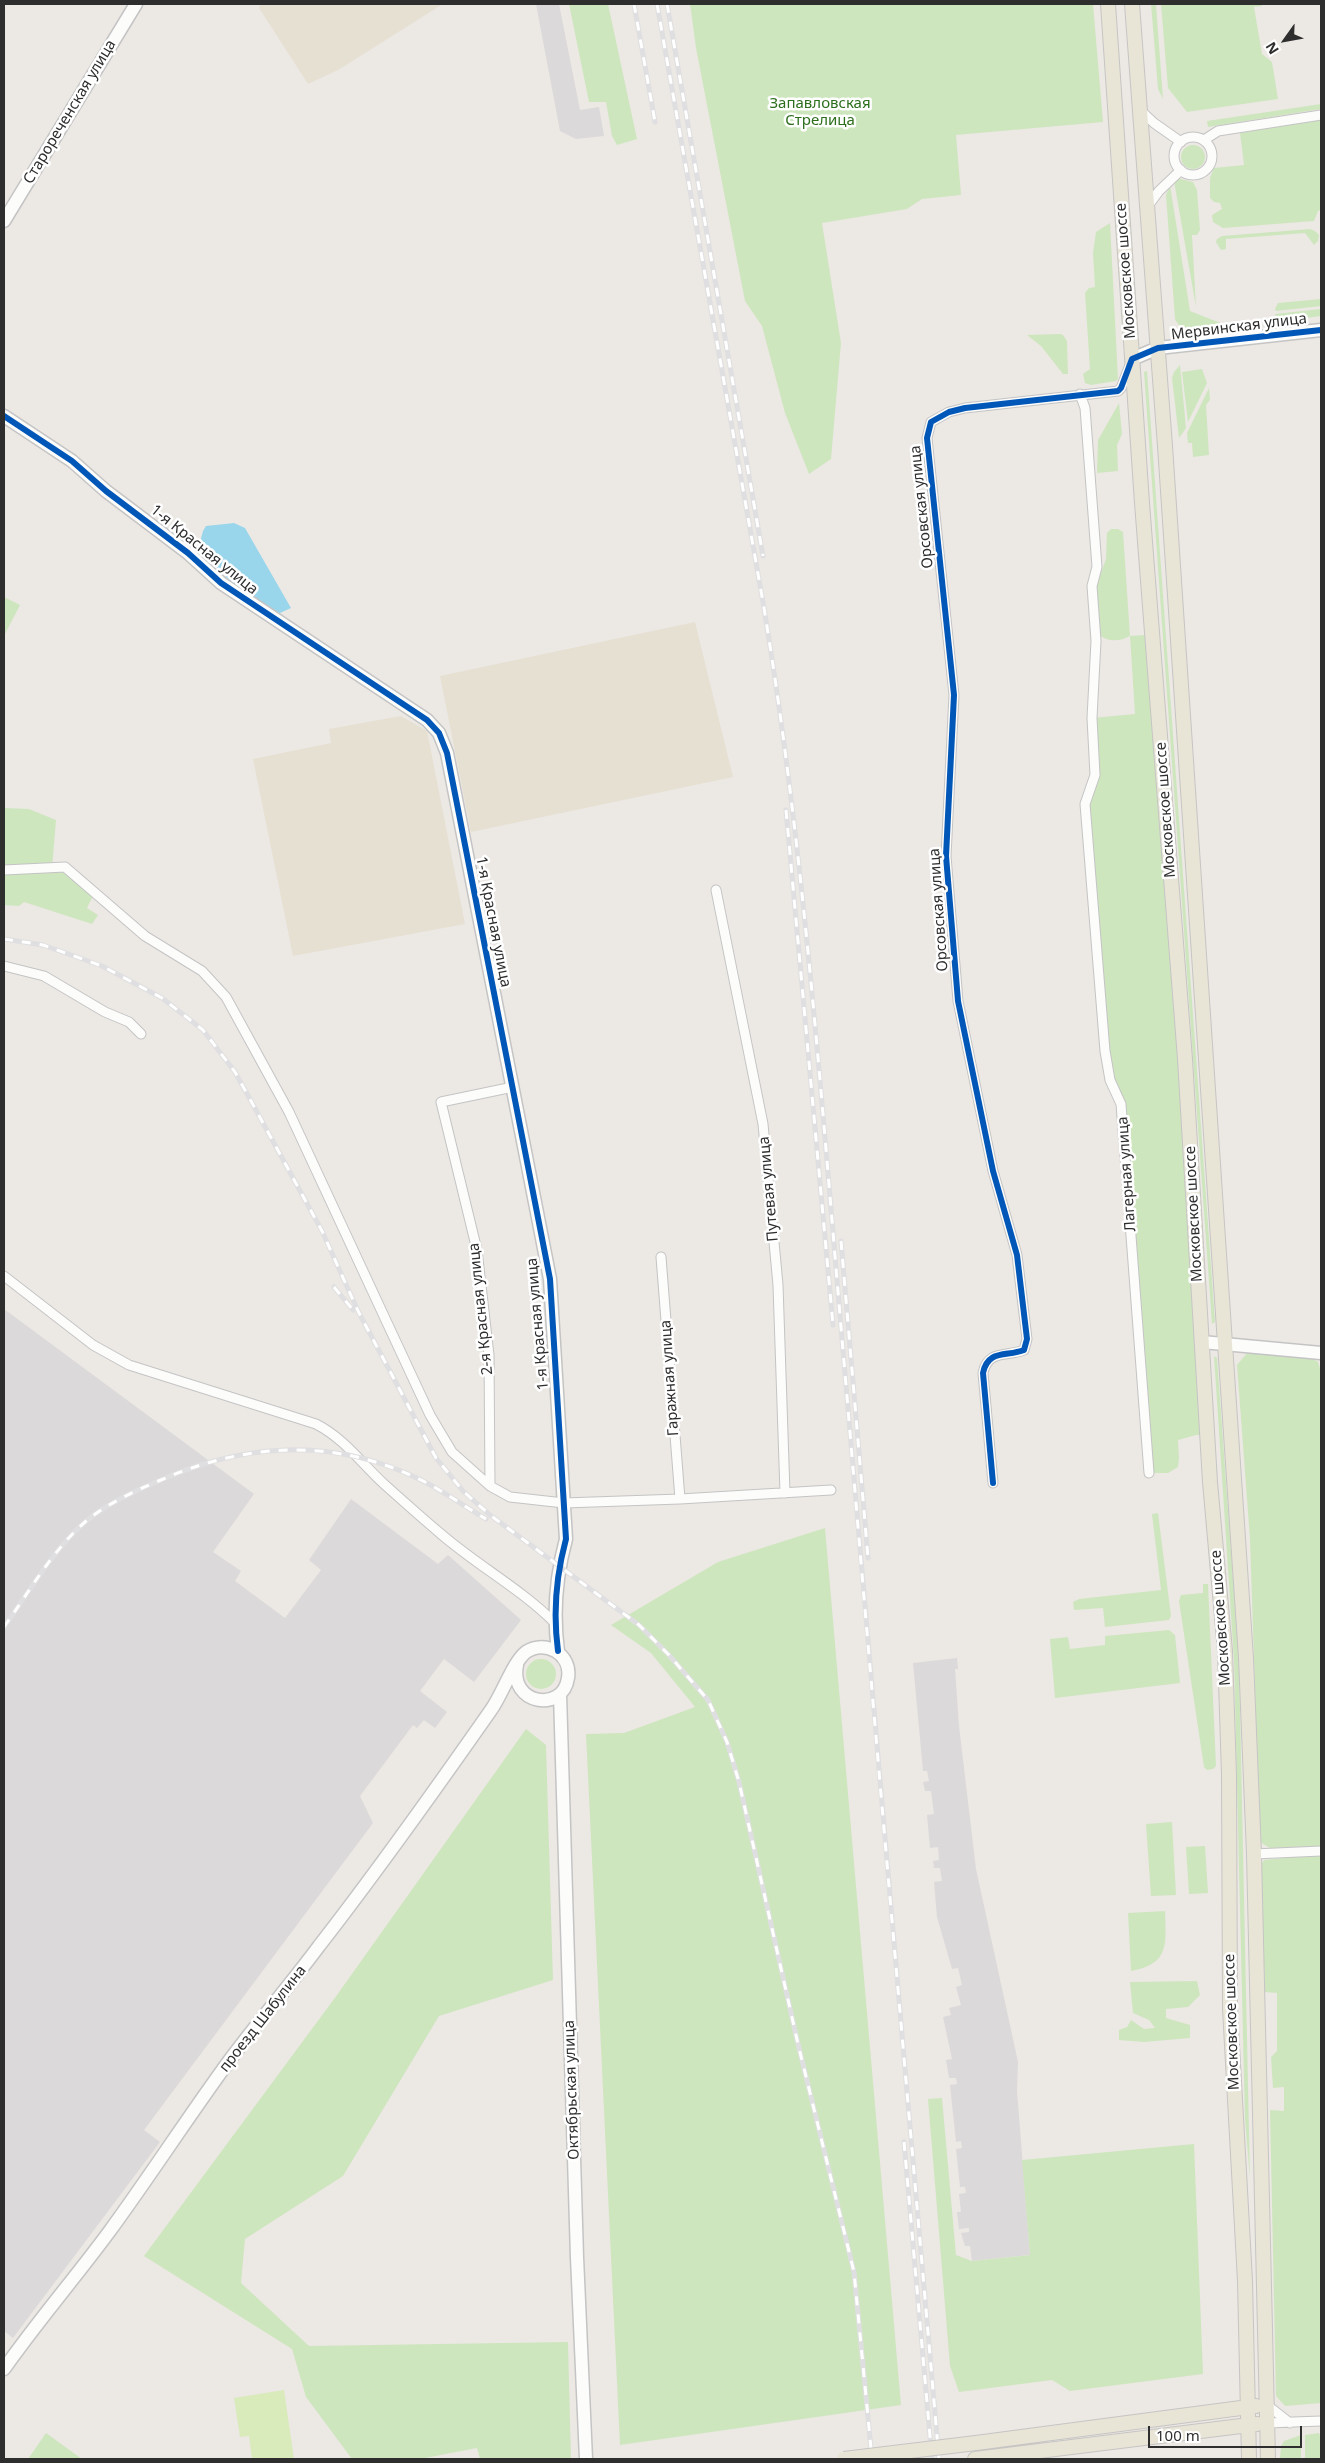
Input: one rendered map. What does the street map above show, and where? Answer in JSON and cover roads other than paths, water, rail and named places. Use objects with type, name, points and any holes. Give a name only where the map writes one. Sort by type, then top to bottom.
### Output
[{"type":"main road","name":"Московское шоссе","points":[[1108,4],[1132,359],[1185,1059],[1210,1482],[1225,1650],[1231,2035],[1245,2281],[1249,2459]]},
{"type":"main road","name":"Московское шоссе","points":[[1132,4],[1158,348],[1227,1344],[1246,1658],[1254,1854],[1260,2206],[1268,2459]]},
{"type":"main road","points":[[844,2459],[1267,2405]]},
{"type":"main road","points":[[980,2459],[1267,2423]]},
{"type":"street","name":"Старореченская улица","points":[[4,221],[136,4]]},
{"type":"street","points":[[1140,110],[1154,123],[1181,142]]},
{"type":"street","points":[[1204,140],[1218,130],[1321,115]]},
{"type":"street","points":[[1192,137],[1204,140],[1211,149],[1212,160],[1210,166],[1196,175],[1181,170],[1175,156],[1181,142],[1192,137]]},
{"type":"street","points":[[1147,207],[1159,191],[1181,170]]},
{"type":"street","name":"Мервинская улица","points":[[1132,359],[1158,348],[1321,330]]},
{"type":"street","points":[[1080,394],[1118,391],[1121,388],[1132,359]]},
{"type":"street","name":"Лагерная улица","points":[[1080,394],[1085,408],[1097,567],[1092,586],[1096,641],[1092,718],[1095,774],[1092,789],[1085,804],[1105,1052],[1110,1080],[1121,1104],[1149,1473]]},
{"type":"street","name":"Орсовская улица","points":[[993,1483],[983,1373],[984,1366],[996,1354],[1024,1350],[1027,1340],[1017,1255],[992,1171],[958,1001],[946,856],[954,695],[927,438],[931,422],[949,412],[965,408],[1080,394]]},
{"type":"street","name":"1-я Красная улица","points":[[4,416],[72,461],[106,491],[188,553],[221,583],[427,720],[439,733],[447,753],[550,1279],[566,1539],[558,1568],[555,1623],[558,1651]]},
{"type":"street","points":[[4,870],[65,867],[145,936],[202,971],[226,996],[289,1112],[430,1415],[452,1452],[490,1486],[510,1496],[564,1503],[680,1499],[831,1490]]},
{"type":"street","name":"Путевая улица","points":[[716,890],[762,1124],[778,1285],[785,1493]]},
{"type":"street","points":[[4,966],[44,976],[105,1012],[129,1022],[141,1034]]},
{"type":"street","name":"2-я Красная улица","points":[[490,1486],[489,1355],[477,1250],[441,1102],[513,1087]]},
{"type":"street","name":"Гаражная улица","points":[[661,1257],[680,1499]]},
{"type":"street","points":[[4,1276],[93,1345],[129,1365],[316,1424],[332,1432],[348,1445],[383,1483],[443,1536],[536,1604],[555,1623]]},
{"type":"street","points":[[1202,1342],[1318,1355]]},
{"type":"street","name":"проезд Шабулина","points":[[4,2368],[107,2234],[230,2061],[400,1839],[500,1698],[517,1665],[527,1652],[535,1648],[555,1623]]},
{"type":"street","points":[[535,1648],[551,1648],[558,1651],[568,1669],[565,1687],[560,1694],[544,1700]]},
{"type":"street","points":[[517,1665],[517,1683],[521,1691],[528,1696],[544,1700],[561,1721]]},
{"type":"street","points":[[500,1698],[504,1692],[521,1691]]},
{"type":"street","name":"Октябрьская улица","points":[[560,1694],[577,2257],[586,2459]]},
{"type":"street","points":[[1254,1854],[1321,1851]]},
{"type":"street","points":[[1267,2405],[1290,2424]]},
{"type":"street","points":[[1267,2423],[1290,2424],[1321,2421]]},
{"type":"water","points":[[234,523],[245,528],[291,608],[280,613],[254,599],[236,586],[220,571],[211,559],[200,542],[206,526]]},
{"type":"railway","points":[[634,4],[655,122]]},
{"type":"railway","points":[[657,4],[763,602],[791,797],[821,1091],[939,2459]]},
{"type":"railway","points":[[667,4],[763,556]]},
{"type":"railway","points":[[786,810],[833,1325]]},
{"type":"railway","points":[[4,939],[43,945],[102,966],[162,998],[203,1030],[235,1072],[322,1231],[358,1311],[436,1458],[463,1491],[490,1515],[639,1625],[668,1654],[708,1700],[727,1742],[739,1782],[798,2044],[854,2272],[872,2459]]},
{"type":"railway","points":[[841,1241],[868,1558]]},
{"type":"railway","points":[[334,1287],[353,1310]]},
{"type":"railway","points":[[4,1627],[51,1559],[73,1533],[94,1515],[125,1496],[168,1477],[200,1465],[231,1457],[295,1450],[327,1452],[358,1457],[390,1467],[421,1480],[486,1519]]},
{"type":"railway","points":[[904,2142],[932,2459]]},
{"type":"park label","name":"Запавловская Стрелица","points":[[820,112]]}]
